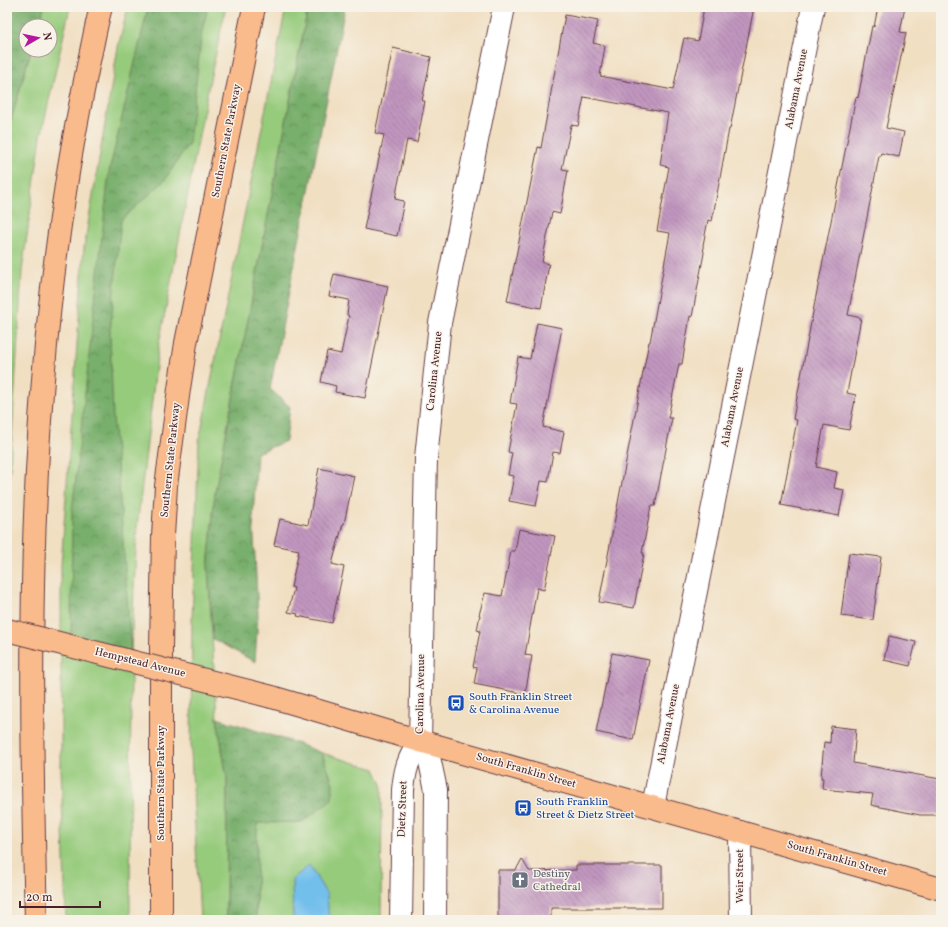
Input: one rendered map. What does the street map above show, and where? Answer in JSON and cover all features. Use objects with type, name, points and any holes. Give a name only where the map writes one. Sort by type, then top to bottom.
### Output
[{"type":"main road","points":[[36,920],[33,781],[33,595],[35,498],[41,402],[50,302],[62,209],[78,118],[101,7]]},
{"type":"main road","name":"Southern State Parkway","points":[[161,920],[162,593],[166,486],[186,343],[254,7]]},
{"type":"main road","name":"Hempstead Avenue","points":[[7,630],[272,696]]},
{"type":"main road","name":"South Franklin Street","points":[[272,696],[420,741],[941,889]]},
{"type":"street","name":"Carolina Avenue","points":[[420,741],[426,458],[440,323],[504,7]]},
{"type":"street","name":"Alabama Avenue","points":[[652,806],[813,7]]},
{"type":"street","name":"Dietz Street","points":[[402,920],[403,790],[405,770],[412,753],[420,741]]},
{"type":"street","points":[[420,741],[429,757],[436,790],[435,920]]},
{"type":"street","name":"Weir Street","points":[[740,832],[741,920]]},
{"type":"green space","points":[[7,7],[44,7],[41,18],[18,18],[18,58],[29,58],[7,134]]},
{"type":"green space","points":[[44,7],[70,7],[41,136],[22,271],[7,518],[7,134],[29,58],[58,58],[58,18],[41,18]]},
{"type":"green space","points":[[128,7],[226,7],[208,89],[158,349],[137,528],[131,652],[130,920],[66,920],[61,767],[61,566],[84,248],[118,47]]},
{"type":"green space","points":[[148,7],[208,7],[202,31],[189,143],[164,181],[121,220],[110,333],[113,417],[131,652],[71,635],[72,512],[109,172]]},
{"type":"green space","points":[[286,7],[308,7],[215,492],[208,569],[217,718],[227,779],[226,920],[200,920],[191,753],[192,621],[199,441]]},
{"type":"green space","points":[[308,7],[345,7],[270,389],[290,407],[286,441],[257,453],[253,518],[258,615],[255,662],[213,639],[208,569],[215,492]]},
{"type":"green space","points":[[217,718],[296,743],[322,753],[333,784],[332,799],[302,822],[257,823],[256,920],[226,920],[227,779]]},
{"type":"green space","points":[[322,753],[375,769],[382,784],[381,920],[256,920],[257,823],[302,822],[333,784]]},
{"type":"water","points":[[309,865],[327,895],[329,920],[293,920],[292,880]]},
{"type":"building","points":[[704,7],[754,7],[712,221],[708,220],[703,245],[704,253],[692,317],[690,316],[682,364],[679,364],[668,418],[672,418],[655,506],[651,506],[634,608],[599,602],[670,233],[657,231],[669,167],[660,165],[668,113],[584,97],[578,126],[571,125],[562,169],[568,170],[560,214],[552,212],[542,262],[549,264],[541,308],[507,301],[538,147],[541,148],[565,15],[598,21],[593,43],[605,46],[600,76],[673,90],[684,38],[698,41]]},
{"type":"building","points":[[878,7],[905,7],[900,32],[906,33],[886,128],[904,132],[899,157],[881,153],[879,156],[848,315],[861,318],[847,393],[856,395],[849,430],[824,425],[816,467],[837,472],[834,488],[844,490],[839,516],[781,505],[797,420],[793,419],[816,296],[856,97],[858,98],[872,26],[874,27]]},
{"type":"building","points":[[393,48],[431,57],[422,101],[425,101],[417,142],[407,140],[395,199],[404,201],[397,236],[364,229],[384,135],[375,133]]},
{"type":"building","points":[[334,274],[388,286],[365,398],[335,392],[336,386],[321,382],[327,351],[341,354],[349,316],[347,315],[349,300],[329,296]]},
{"type":"building","points":[[537,323],[562,328],[543,427],[564,432],[560,453],[553,452],[548,482],[541,481],[536,506],[509,501],[514,476],[508,475],[512,453],[508,452],[517,404],[510,403],[518,357],[530,359]]},
{"type":"building","points":[[319,468],[354,476],[344,524],[332,564],[344,567],[332,623],[297,616],[298,614],[288,612],[294,588],[291,587],[299,550],[274,545],[280,519],[308,525]]},
{"type":"building","points":[[519,529],[555,536],[544,590],[537,588],[525,655],[532,656],[525,694],[474,684],[477,668],[473,667],[480,631],[477,630],[479,615],[485,593],[502,596],[511,551],[515,551]]},
{"type":"building","points":[[849,553],[881,557],[873,620],[841,616]]},
{"type":"building","points":[[889,636],[916,642],[910,666],[884,660]]},
{"type":"building","points":[[612,653],[649,660],[633,740],[596,732]]},
{"type":"building","points":[[831,726],[856,729],[853,763],[940,779],[941,815],[920,815],[871,805],[873,794],[822,789],[823,778],[821,778],[824,742],[830,743]]},
{"type":"building","points":[[522,859],[529,871],[576,870],[576,865],[662,865],[662,908],[551,908],[551,920],[498,920],[498,870],[516,870]]},
{"type":"place","name":"South Franklin Street & Carolina Avenue","points":[[456,703]]},
{"type":"place","name":"South Franklin Street & Dietz Street","points":[[523,808]]},
{"type":"place","name":"Destiny Cathedral","points":[[520,880]]}]
